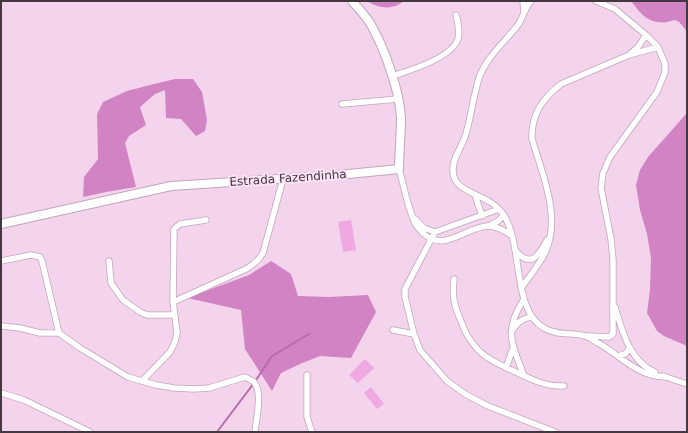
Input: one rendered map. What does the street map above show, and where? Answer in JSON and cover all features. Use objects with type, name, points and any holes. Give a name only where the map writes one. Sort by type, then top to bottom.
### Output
[{"type":"street","points":[[352,1],[369,22],[380,43],[392,76],[401,119],[399,169],[418,229],[432,239],[438,241],[447,240],[478,228],[494,224],[504,215]]},
{"type":"street","points":[[523,1],[524,14]]},
{"type":"street","points":[[531,1],[518,24],[493,52],[484,66],[479,78],[464,138],[453,164],[452,172],[454,180],[465,189],[489,201],[499,209],[508,222],[516,251],[524,299],[531,317],[544,329],[553,332],[585,336],[622,337],[627,341]]},
{"type":"street","points":[[596,1],[616,9],[658,47],[665,72],[657,92],[610,157],[603,173],[601,188],[611,239],[613,260],[613,303],[611,336],[607,340],[608,348]]},
{"type":"street","points":[[392,76],[408,71],[451,50],[457,41],[459,32],[456,15]]},
{"type":"street","points":[[630,55],[638,47],[646,35]]},
{"type":"street","points":[[522,287],[547,248],[552,213],[532,139],[534,118],[538,108],[553,90],[561,84],[630,55],[658,47]]},
{"type":"street","points":[[342,104],[398,99]]},
{"type":"street","name":"Estrada Fazendinha","points":[[1,224],[171,186],[283,179],[399,169]]},
{"type":"street","points":[[173,302],[254,265],[263,253],[283,179]]},
{"type":"street","points":[[475,195],[482,216]]},
{"type":"street","points":[[413,216],[424,228],[435,232],[475,219],[499,209]]},
{"type":"street","points":[[475,219],[478,228]]},
{"type":"street","points":[[142,381],[170,352],[175,342],[177,332],[173,302],[174,230],[180,224],[206,220]]},
{"type":"street","points":[[487,226],[503,229],[512,236]]},
{"type":"street","points":[[444,230],[447,240]]},
{"type":"street","points":[[435,232],[405,289],[405,296],[414,334],[420,350],[447,381],[465,394],[488,406],[555,432]]},
{"type":"street","points":[[516,251],[524,259],[533,259],[545,244],[550,234]]},
{"type":"street","points":[[1,261],[31,255],[40,257],[42,260],[59,333]]},
{"type":"street","points":[[109,261],[111,282],[123,300],[147,315],[175,315]]},
{"type":"street","points":[[454,279],[454,304],[466,333],[474,346],[506,368],[546,385],[555,387],[564,386]]},
{"type":"street","points":[[524,299],[515,312],[512,320],[511,334],[513,348],[524,376]]},
{"type":"street","points":[[613,303],[630,348],[643,366],[665,377]]},
{"type":"street","points":[[511,334],[519,321],[531,317]]},
{"type":"street","points":[[1,326],[20,328],[40,333],[59,333],[108,366],[128,376],[142,381],[174,388],[209,388],[245,378],[249,379],[253,381],[258,388],[259,396],[255,432]]},
{"type":"street","points":[[393,330],[414,334]]},
{"type":"street","points":[[585,336],[608,348],[639,370],[687,384]]},
{"type":"street","points":[[506,368],[513,348]]},
{"type":"street","points":[[618,356],[624,354],[630,348]]},
{"type":"street","points":[[307,375],[307,417],[312,432]]},
{"type":"street","points":[[1,393],[24,400],[90,432]]},
{"type":"shaded area","points":[[366,1],[404,1],[395,6],[381,7]]},
{"type":"shaded area","points":[[631,1],[687,1],[687,32],[676,20],[663,22],[649,20]]},
{"type":"shaded area","points":[[175,79],[193,79],[202,92],[207,120],[205,131],[196,136],[181,119],[166,118],[165,90],[155,94],[140,107],[146,125],[129,136],[125,143],[136,187],[83,197],[84,177],[98,159],[97,114],[103,102],[127,91]]},
{"type":"shaded area","points":[[687,113],[687,346],[664,336],[657,331],[647,313],[650,290],[651,258],[636,185],[640,170],[648,157]]},
{"type":"shaded area","points":[[351,220],[356,250],[343,252],[338,222]]},
{"type":"shaded area","points":[[271,261],[291,274],[298,296],[329,297],[368,295],[376,312],[351,358],[320,356],[300,364],[281,373],[272,391],[245,349],[241,310],[187,298],[249,275]]},
{"type":"shaded area","points":[[365,359],[374,368],[358,383],[349,375]]},
{"type":"shaded area","points":[[371,387],[384,404],[377,409],[364,393]]},
{"type":"waterway","points":[[217,432],[254,383],[272,356],[309,334]]}]
